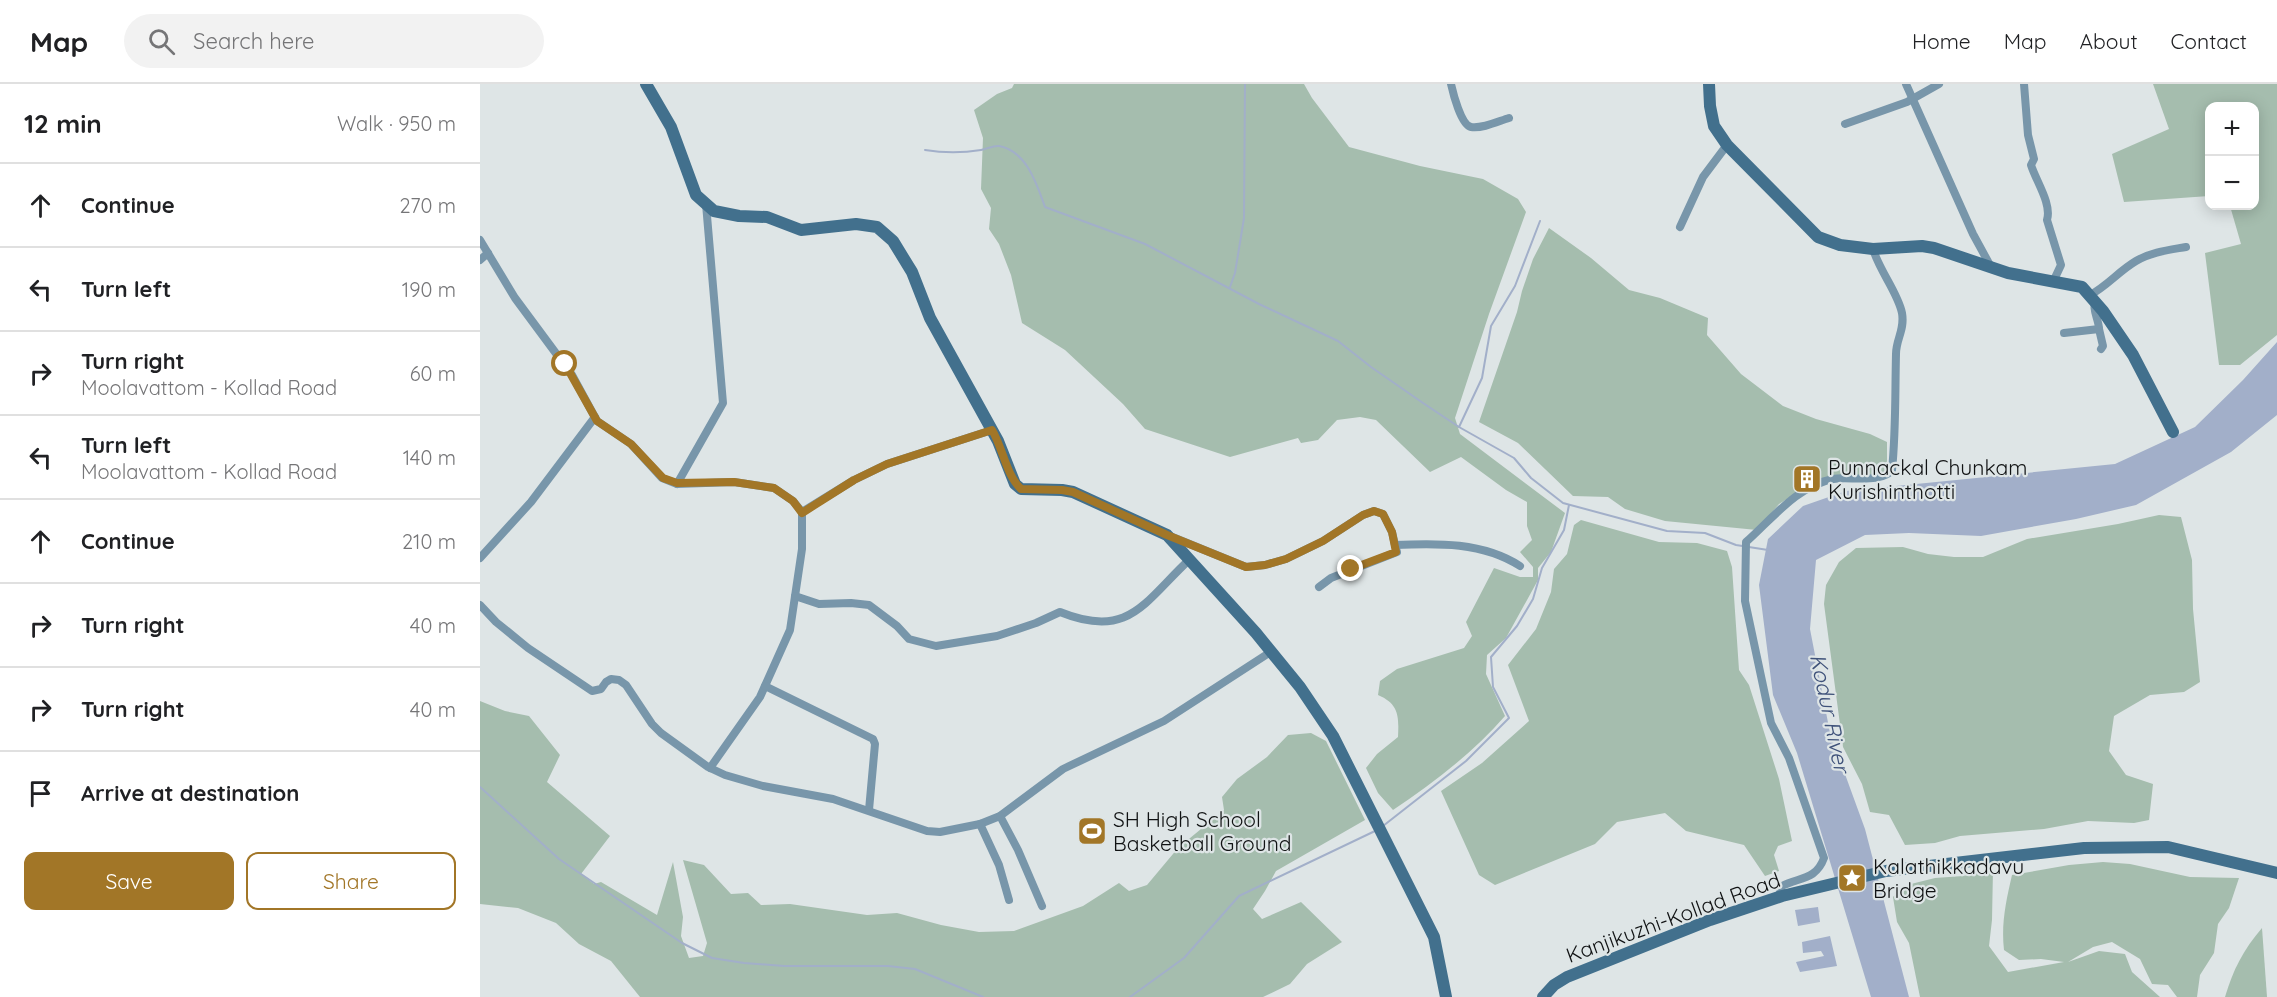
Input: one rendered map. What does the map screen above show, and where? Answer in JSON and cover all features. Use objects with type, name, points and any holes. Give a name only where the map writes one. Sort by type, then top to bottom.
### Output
[{"type":"main road","points":[[646,84],[671,127],[696,195],[714,211],[739,216],[766,217],[801,230],[856,224],[877,227],[893,241],[912,272],[930,318],[998,441],[1015,484],[1021,489],[1073,492],[1167,535],[1272,651],[1334,736],[1434,937],[1446,997]]},
{"type":"main road","points":[[1709,84],[1714,126],[1727,145],[1818,237],[1840,245],[1873,249],[1922,246],[1934,248],[2008,273],[2082,287],[2093,298],[2133,355],[2173,432]]},
{"type":"main road","name":"Kanjikuzhi-Kollad Road","points":[[1543,997],[1567,977],[1710,920],[1782,896],[1886,871],[2084,848],[2168,847],[2277,873]]},
{"type":"street","points":[[1450,84],[1467,125],[1481,126],[1509,118]]},
{"type":"street","points":[[1906,84],[1973,234],[1991,267]]},
{"type":"street","points":[[1845,124],[1912,99],[1939,84]]},
{"type":"street","points":[[2024,84],[2028,135],[2034,159],[2031,165],[2046,203],[2047,220],[2061,265],[2054,282]]},
{"type":"street","points":[[1680,227],[1703,177],[1727,145]]},
{"type":"street","points":[[677,483],[723,403],[706,204]]},
{"type":"street","points":[[480,240],[515,298],[572,375],[597,421],[631,444],[663,478],[677,483],[734,482],[774,488],[793,501],[802,513],[802,549],[790,630],[760,696],[710,768]]},
{"type":"street","points":[[2101,350],[2103,346],[2093,298],[2146,255],[2186,247]]},
{"type":"street","points":[[1782,896],[1780,892],[1782,886],[1813,874],[1821,867],[1824,858],[1789,758],[1771,723],[1745,601],[1746,542],[1782,506],[1811,487],[1835,478],[1884,476],[1892,470],[1897,379],[1896,350],[1902,333],[1902,312],[1876,261],[1873,249]]},
{"type":"street","points":[[480,260],[488,254]]},
{"type":"street","points":[[2064,333],[2099,329]]},
{"type":"street","points":[[480,558],[531,502],[595,417]]},
{"type":"street","points":[[802,513],[854,480],[887,464],[992,430]]},
{"type":"street","points":[[1167,535],[1246,567],[1286,559],[1323,541],[1363,515],[1374,511],[1383,514],[1392,532],[1396,552],[1331,578],[1319,587]]},
{"type":"street","points":[[1395,545],[1452,544],[1488,552],[1520,566]]},
{"type":"street","points":[[795,596],[819,604],[869,605],[897,626],[909,639],[936,646],[997,636],[1060,612],[1078,619],[1099,623],[1122,620],[1154,596],[1189,560]]},
{"type":"street","points":[[480,606],[528,648],[592,691],[601,689],[611,679],[619,680],[626,685],[652,724],[689,755],[710,768],[740,780],[833,799],[934,832],[980,824],[1000,816],[1064,769],[1164,720],[1272,651]]},
{"type":"street","points":[[765,686],[873,739],[875,744],[869,810]]},
{"type":"street","points":[[1000,816],[1018,850],[1042,906]]},
{"type":"street","points":[[980,824],[997,859],[1008,900]]},
{"type":"green space","points":[[1014,84],[1304,84],[1349,147],[1420,166],[1483,179],[1518,199],[1526,212],[1455,418],[1460,434],[1565,513],[1551,552],[1538,568],[1538,580],[1506,638],[1487,655],[1486,674],[1505,716],[1452,767],[1393,810],[1378,793],[1366,768],[1377,754],[1398,737],[1398,723],[1394,707],[1378,695],[1380,681],[1397,669],[1464,648],[1472,636],[1466,622],[1494,568],[1520,577],[1533,577],[1533,567],[1520,552],[1532,540],[1527,526],[1527,502],[1506,490],[1461,457],[1430,472],[1376,420],[1360,417],[1337,420],[1318,440],[1301,443],[1298,438],[1230,457],[1145,429],[1123,404],[1065,350],[1022,323],[1011,275],[999,244],[989,229],[991,208],[981,189],[983,138],[974,110],[997,94],[1012,88]]},
{"type":"green space","points":[[2153,84],[2277,84],[2277,335],[2240,365],[2219,365],[2205,253],[2241,244],[2231,210],[2259,210],[2259,102],[2205,102],[2205,196],[2124,202],[2112,154],[2169,129]]},
{"type":"green space","points":[[1549,228],[1591,258],[1629,290],[1660,298],[1708,318],[1707,335],[1741,374],[1783,406],[1816,419],[1870,434],[1887,442],[1887,470],[1879,475],[1806,487],[1779,504],[1757,530],[1665,521],[1625,509],[1608,497],[1573,496],[1518,443],[1479,422],[1533,259]]},
{"type":"green space","points":[[2159,515],[2181,517],[2192,560],[2193,609],[2200,682],[2184,692],[2150,695],[2114,716],[2109,751],[2126,775],[2153,784],[2149,820],[2134,823],[2088,821],[2044,829],[1960,836],[1935,843],[1905,845],[1889,815],[1870,812],[1862,784],[1843,747],[1824,604],[1826,585],[1839,562],[1856,548],[1903,547],[1928,554],[1983,557],[2027,539]]},
{"type":"green space","points":[[1581,520],[1659,542],[1697,543],[1727,551],[1732,567],[1739,670],[1749,685],[1779,779],[1792,841],[1778,846],[1774,855],[1779,871],[1765,876],[1744,845],[1686,831],[1665,813],[1617,822],[1595,844],[1495,885],[1479,875],[1441,791],[1482,763],[1529,721],[1508,665],[1536,629],[1551,592],[1554,569],[1567,554],[1574,525]]},
{"type":"green space","points":[[480,701],[505,711],[529,716],[560,755],[547,782],[610,836],[581,874],[594,884],[601,882],[657,915],[673,862],[683,917],[681,936],[689,958],[703,956],[707,943],[683,860],[704,865],[731,894],[748,893],[761,905],[790,904],[867,915],[897,913],[979,932],[1014,931],[1083,906],[1119,883],[1129,891],[1147,885],[1178,848],[1224,810],[1222,797],[1237,779],[1267,757],[1288,735],[1311,733],[1326,741],[1365,820],[1276,871],[1253,909],[1262,919],[1301,902],[1342,942],[1307,964],[1290,984],[1263,997],[640,997],[611,961],[579,944],[556,923],[518,908],[480,904]]},
{"type":"green space","points":[[2103,862],[2130,864],[2190,877],[2239,878],[2229,908],[2218,924],[2214,953],[2200,975],[2197,997],[2177,997],[2168,985],[2152,984],[2140,959],[2112,942],[2093,947],[2068,962],[2099,951],[2125,954],[2132,972],[2160,997],[1920,997],[1909,943],[1897,922],[1893,897],[1903,886],[1935,878],[1963,876],[1993,869],[1989,946],[2008,972],[2064,962],[2041,959],[2019,960],[2004,950],[2006,903],[2012,875],[2069,865]]},
{"type":"green space","points":[[2262,928],[2267,997],[2225,997],[2239,961]]},
{"type":"water","points":[[2277,342],[2277,415],[2231,452],[2136,505],[2076,519],[1981,536],[1909,533],[1865,535],[1816,560],[1810,629],[1830,733],[1865,829],[1909,997],[1871,997],[1797,753],[1773,695],[1759,585],[1768,539],[1803,506],[1846,491],[2115,464],[2195,427],[2243,380]]},
{"type":"water","points":[[1818,907],[1820,922],[1798,926],[1795,910]]},
{"type":"water","points":[[1830,936],[1837,966],[1800,972],[1796,962],[1824,956],[1821,951],[1803,953],[1802,942]]},
{"type":"waterway","points":[[1230,287],[1235,273],[1244,218],[1245,84]]},
{"type":"waterway","points":[[925,150],[960,152],[997,146],[1009,149],[1030,170],[1045,207],[1145,244],[1259,304],[1338,341],[1371,367],[1459,427],[1514,458],[1531,478],[1563,503],[1667,531],[1705,533],[1736,545],[1768,550]]},
{"type":"waterway","points":[[1459,427],[1482,378],[1491,326],[1515,286],[1540,221]]},
{"type":"waterway","points":[[1383,826],[1466,761],[1509,718],[1493,687],[1491,657],[1517,626],[1533,599],[1542,568],[1564,530],[1569,505]]},
{"type":"waterway","points":[[480,787],[559,859],[682,943],[712,958],[784,966],[888,966],[915,969],[983,997]]},
{"type":"waterway","points":[[1130,997],[1184,958],[1239,896],[1375,831]]},
{"type":"place","name":"Punnackal Chunkam Kurishinthotti","points":[[1807,479]]},
{"type":"place","name":"SH High School Basketball Ground","points":[[1092,831]]},
{"type":"place","name":"Kalathikkadavu Bridge","points":[[1852,878]]},
{"type":"route","points":[[565,364],[597,421],[631,444],[663,478],[677,483],[734,482],[774,488],[793,501],[802,513],[854,480],[887,464],[992,430],[1015,484],[1021,489],[1073,492],[1167,535],[1246,567],[1286,559],[1323,541],[1363,515],[1374,511],[1383,514],[1392,532],[1396,552],[1351,569]]},
{"type":"water label","name":"Kodur River","points":[[1830,713]]}]
